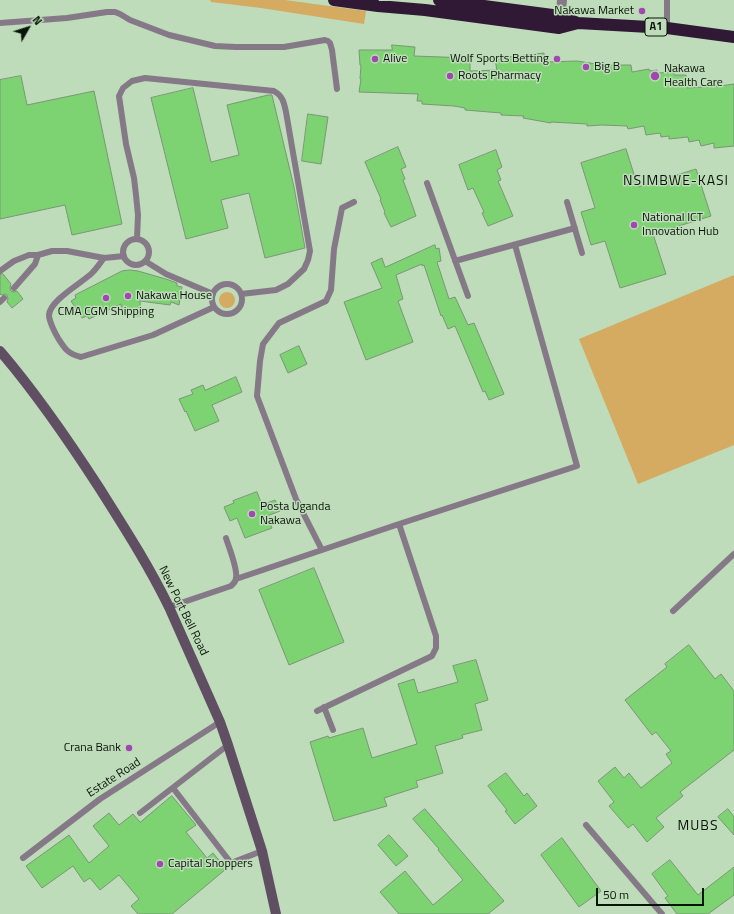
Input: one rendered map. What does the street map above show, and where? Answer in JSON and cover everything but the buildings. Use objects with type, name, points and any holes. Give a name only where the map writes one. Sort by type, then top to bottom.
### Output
[{"type":"highway","name":"A1","points":[[334,0],[378,6],[560,22],[668,28],[734,37]]},
{"type":"highway","name":"A1","points":[[439,0],[560,22]]},
{"type":"main road","name":"New Port Bell Road","points":[[0,351],[36,397],[77,454],[126,530],[162,591],[220,722],[262,852],[276,914]]},
{"type":"street","points":[[560,22],[562,0]]},
{"type":"lane","points":[[667,0],[668,28]]},
{"type":"lane","points":[[0,23],[67,18],[115,12],[130,20],[169,35],[215,46],[284,47],[325,40],[330,43],[332,50],[337,89]]},
{"type":"lane","points":[[137,239],[138,214],[134,178],[126,144],[119,96],[123,88],[132,81],[145,78],[274,91],[279,94],[282,99],[286,112],[310,252],[304,269],[288,284],[276,290],[241,294]]},
{"type":"lane","points":[[427,183],[468,296]]},
{"type":"lane","points":[[322,550],[296,499],[257,396],[257,389],[260,361],[264,344],[279,323],[326,301],[331,290],[334,249],[342,208],[354,202]]},
{"type":"lane","points":[[567,202],[582,253]]},
{"type":"lane","points":[[455,261],[575,228]]},
{"type":"lane","points":[[132,239],[142,240],[146,243],[149,252],[148,257],[141,264],[130,264],[126,261],[124,256],[124,246],[132,239]]},
{"type":"lane","points":[[236,579],[577,466],[515,244]]},
{"type":"lane","points":[[0,271],[14,261],[29,255],[38,255],[52,251],[104,258],[124,256]]},
{"type":"lane","points":[[14,288],[35,264],[38,255]]},
{"type":"lane","points":[[104,258],[92,273],[57,301],[52,307],[49,316],[54,331],[63,346],[73,355],[81,357],[153,335],[214,307]]},
{"type":"lane","points":[[145,261],[166,274],[213,294]]},
{"type":"lane","points":[[228,284],[234,286],[241,294],[241,305],[234,313],[223,314],[214,307],[212,301],[213,294],[216,288],[222,285],[228,284]]},
{"type":"lane","points":[[317,710],[432,656],[436,648],[436,636],[400,524]]},
{"type":"lane","points":[[169,607],[231,586],[234,583],[236,579],[236,570],[226,538]]},
{"type":"lane","points":[[673,611],[734,554]]},
{"type":"lane","points":[[324,707],[333,730]]},
{"type":"lane","name":"Estate Road","points":[[23,858],[100,799],[220,722]]},
{"type":"lane","points":[[140,813],[228,745]]},
{"type":"lane","points":[[173,788],[231,863],[262,852]]},
{"type":"lane","points":[[586,825],[662,914]]},
{"type":"shaded area","points":[[210,0],[285,0],[366,11],[364,24],[211,2]]},
{"type":"shaded area","points":[[734,275],[734,445],[638,484],[579,339]]},
{"type":"shaded area","points":[[227,292],[233,294],[235,300],[233,306],[227,308],[221,306],[219,300],[221,294]]},
{"type":"place","name":"Nakawa Market","points":[[642,11]]},
{"type":"place","name":"Alive","points":[[375,59]]},
{"type":"place","name":"Wolf Sports Betting","points":[[557,59]]},
{"type":"place","name":"Big B","points":[[586,67]]},
{"type":"place","name":"Roots Pharmacy","points":[[450,76]]},
{"type":"place","name":"Nakawa Health Care","points":[[655,76]]},
{"type":"place","name":"National ICT Innovation Hub","points":[[634,225]]},
{"type":"place","name":"Nakawa House","points":[[128,296]]},
{"type":"place","name":"CMA CGM Shipping","points":[[106,298]]},
{"type":"place","name":"Posta Uganda Nakawa","points":[[252,514]]},
{"type":"place","name":"Crana Bank","points":[[129,748]]},
{"type":"place","name":"Capital Shoppers","points":[[160,864]]},
{"type":"district","name":"NSIMBWE-KASI","points":[[676,182]]},
{"type":"district","name":"MUBS","points":[[698,827]]}]
